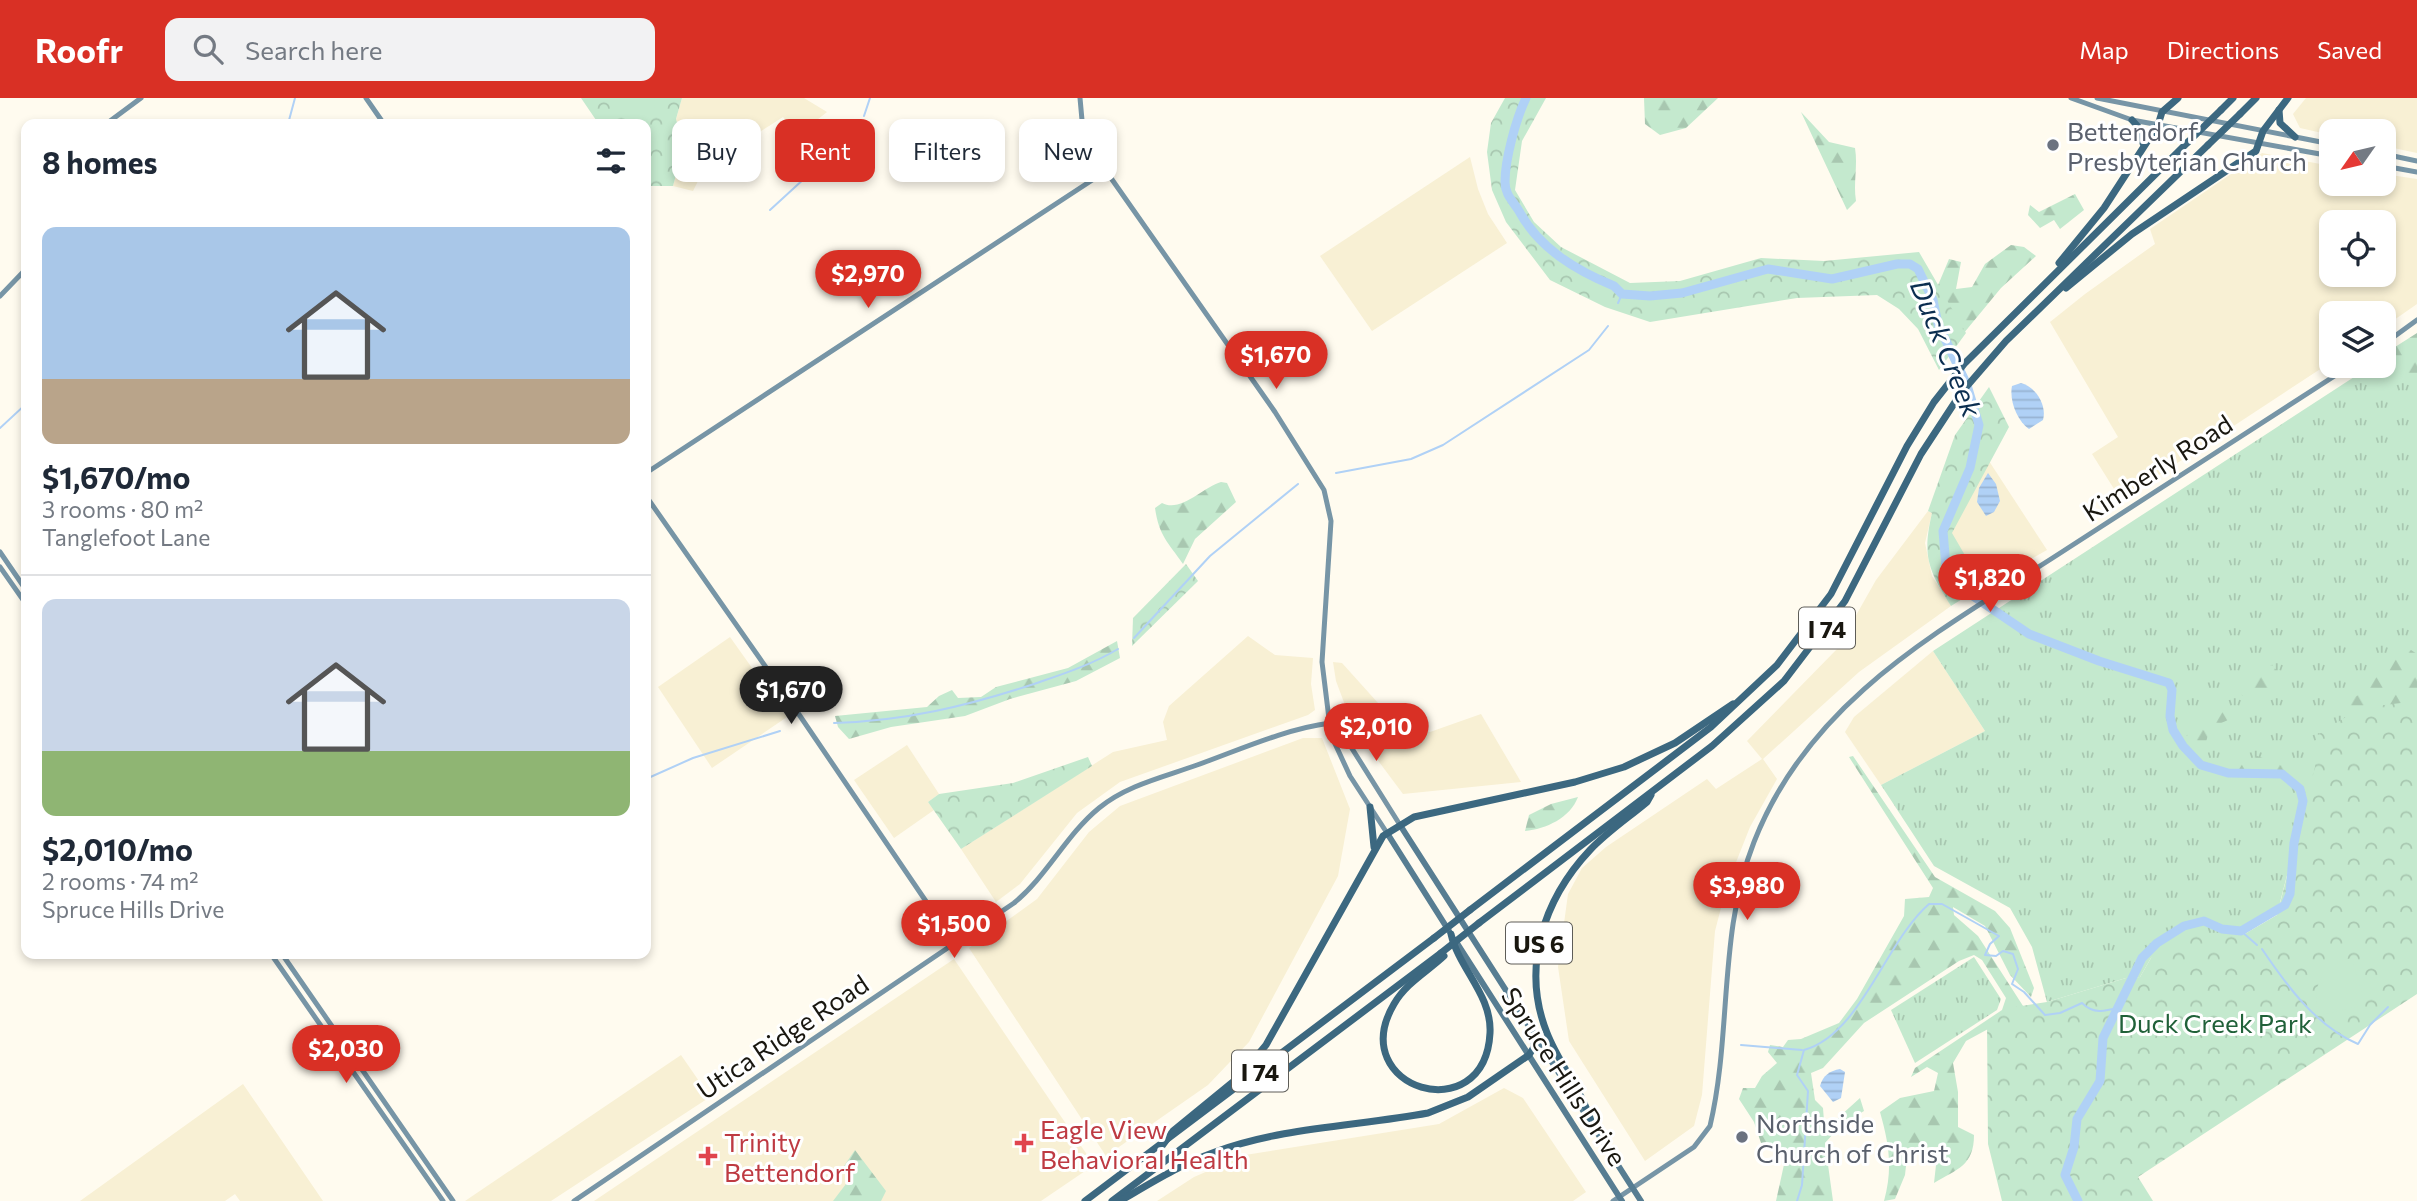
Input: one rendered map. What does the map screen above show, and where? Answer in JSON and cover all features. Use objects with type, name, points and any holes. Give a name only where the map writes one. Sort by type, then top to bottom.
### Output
[{"type":"highway","points":[[2052,275],[2061,259],[2104,208],[2158,125],[2162,112],[2178,98]]},
{"type":"highway","name":"I 74","points":[[1085,1201],[1162,1146],[1740,701],[1789,651],[1831,594],[1851,561],[1907,446],[1934,402],[1976,350],[2233,98]]},
{"type":"highway","name":"I 74","points":[[1112,1201],[1442,954],[1455,937],[1479,923],[1653,791],[1759,706],[1815,644],[1862,573],[1916,462],[1942,420],[1983,366],[2256,98]]},
{"type":"highway","points":[[2051,298],[2132,234],[2256,151],[2263,131],[2288,98]]},
{"type":"highway","points":[[2279,108],[2280,124],[2295,137]]},
{"type":"highway","points":[[2132,120],[2142,131],[2143,147]]},
{"type":"highway","points":[[1162,1146],[1173,1131],[1239,1077],[1266,1045],[1374,848],[1387,833],[1414,817],[1575,782],[1624,767],[1675,743],[1740,701]]},
{"type":"highway","name":"US 6","points":[[1592,1124],[1588,1110],[1559,1059],[1541,1016],[1536,982],[1538,949],[1548,911],[1571,873],[1599,842],[1647,802],[1653,791]]},
{"type":"highway","points":[[1370,807],[1374,848]]},
{"type":"highway","points":[[1442,954],[1401,993],[1392,1007],[1385,1028],[1385,1049],[1393,1068],[1409,1084],[1429,1091],[1449,1089],[1468,1078],[1481,1062],[1489,1040],[1487,1011],[1454,946],[1455,937]]},
{"type":"highway","points":[[1120,1201],[1190,1162],[1243,1143],[1439,1110],[1468,1097],[1529,1055],[1534,1047],[1532,1031]]},
{"type":"main road","points":[[113,119],[141,98]]},
{"type":"main road","points":[[366,98],[381,119]]},
{"type":"main road","name":"Spruce Hills Drive","points":[[1080,98],[1083,119]]},
{"type":"main road","points":[[2071,98],[2132,120],[2319,154]]},
{"type":"main road","points":[[2097,98],[2319,142]]},
{"type":"main road","points":[[2396,156],[2417,160]]},
{"type":"main road","points":[[2396,168],[2417,172]]},
{"type":"main road","points":[[651,470],[1089,182]]},
{"type":"main road","name":"Spruce Hills Drive","points":[[1114,182],[1275,412],[1324,491],[1331,521],[1322,662],[1336,750],[1619,1200]]},
{"type":"main road","points":[[0,296],[21,274]]},
{"type":"main road","points":[[2396,337],[2417,320]]},
{"type":"main road","points":[[2408,329],[2417,326]]},
{"type":"main road","name":"Kimberly Road","points":[[1632,1187],[1694,1147],[1707,1133],[1713,1115],[1731,938],[1741,886],[1754,842],[1789,774],[1818,734],[1850,700],[1889,666],[2331,378]]},
{"type":"main road","points":[[651,503],[955,944]]},
{"type":"main road","points":[[0,552],[21,583]]},
{"type":"main road","points":[[0,567],[21,597]]},
{"type":"main road","name":"Spruce Hills Drive","points":[[1330,723],[1341,731],[1632,1187]]},
{"type":"main road","name":"Utica Ridge Road","points":[[573,1201],[955,944],[1026,893],[1101,806],[1155,779],[1256,744],[1330,723]]},
{"type":"main road","points":[[274,959],[443,1201]]},
{"type":"main road","points":[[285,959],[453,1201]]},
{"type":"main road","points":[[1619,1200],[1632,1187]]},
{"type":"main road","name":"US 6","points":[[1632,1187],[1641,1201]]},
{"type":"shaded area","points":[[682,98],[804,98],[827,112],[818,119],[775,119],[775,122],[761,131],[761,119],[676,119]]},
{"type":"shaded area","points":[[2306,98],[2417,98],[2417,153],[2396,149],[2396,119],[2319,119],[2319,132],[2300,128],[2293,114]]},
{"type":"shaded area","points":[[2262,153],[2319,164],[2319,196],[2396,196],[2396,176],[2417,179],[2417,304],[2396,319],[2396,301],[2319,301],[2319,370],[2121,500],[2092,454],[2118,437],[2050,322],[2155,244],[2150,229]]},
{"type":"shaded area","points":[[1470,157],[1488,214],[1507,243],[1372,331],[1320,256]]},
{"type":"shaded area","points":[[674,182],[698,182],[693,191],[673,186]]},
{"type":"shaded area","points":[[1989,461],[2047,550],[1983,586],[1951,533]]},
{"type":"shaded area","points":[[1928,511],[1932,513],[1925,543],[1932,576],[1951,606],[1859,672],[1763,759],[1777,779],[1750,827],[1727,885],[1715,931],[1702,1095],[1694,1126],[1645,1161],[1569,1041],[1558,967],[1568,894],[1582,868],[1606,847],[1707,779],[1716,789],[1762,759],[1747,741],[1837,649],[1876,580]]},
{"type":"shaded area","points":[[1248,636],[1275,655],[1313,658],[1311,684],[1315,710],[1308,715],[1120,782],[1077,813],[1020,884],[996,902],[961,849],[1113,752],[1167,740],[1163,722],[1169,706]]},
{"type":"shaded area","points":[[730,637],[787,717],[712,768],[658,687]]},
{"type":"shaded area","points":[[1933,651],[1985,731],[1881,785],[1845,732],[1854,717]]},
{"type":"shaded area","points":[[1333,662],[1342,663],[1378,703],[1368,712],[1348,713],[1336,681]]},
{"type":"shaded area","points":[[1481,714],[1521,782],[1403,794],[1353,727],[1390,720],[1405,725],[1414,737],[1419,730],[1430,732]]},
{"type":"shaded area","points":[[1303,738],[1322,738],[1350,809],[1338,876],[1249,1042],[1208,1085],[1106,1156],[969,948],[1037,899],[1089,832],[1120,806]]},
{"type":"shaded area","points":[[907,745],[939,794],[928,802],[934,810],[894,838],[854,780]]},
{"type":"shaded area","points":[[954,959],[1094,1165],[1041,1201],[594,1201]]},
{"type":"shaded area","points":[[681,1055],[710,1097],[551,1201],[465,1201]]},
{"type":"shaded area","points":[[243,1084],[323,1201],[240,1201],[235,1194],[225,1201],[80,1201]]},
{"type":"shaded area","points":[[1504,1088],[1523,1098],[1586,1192],[1573,1201],[1157,1201],[1194,1177],[1245,1155],[1439,1124]]},
{"type":"green space","points":[[581,98],[682,98],[676,119],[672,119],[673,186],[651,186],[651,119],[595,119]]},
{"type":"green space","points":[[623,98],[654,98],[655,112],[646,119],[628,119],[623,114]]},
{"type":"green space","points":[[1505,98],[1546,98],[1522,141],[1515,190],[1534,222],[1561,247],[1630,283],[1680,281],[1761,258],[1824,261],[1919,252],[1966,333],[1939,370],[1918,329],[1899,309],[1877,295],[1797,298],[1650,322],[1605,307],[1550,280],[1506,222],[1492,190],[1487,152],[1491,123]]},
{"type":"green space","points":[[1644,98],[1718,98],[1686,128],[1660,135],[1645,124]]},
{"type":"green space","points":[[1801,112],[1829,142],[1855,148],[1856,201],[1847,210]]},
{"type":"green space","points":[[2075,194],[2084,210],[2060,229],[2054,220],[2040,228],[2028,215],[2030,205],[2039,212]]},
{"type":"green space","points":[[2011,245],[2024,247],[2036,256],[2001,288],[1954,345],[1936,290],[1949,259],[1961,262],[1956,289],[1972,287],[1985,264]]},
{"type":"green space","points":[[2417,333],[2417,380],[2396,377],[2396,346]]},
{"type":"green space","points":[[2417,336],[2417,701],[2315,767],[2277,914],[2243,935],[2151,958],[2140,977],[2126,978],[2047,1002],[2032,947],[2010,908],[1934,866],[1881,785],[1985,731],[1933,651],[2353,378],[2396,378],[2396,355]]},
{"type":"green space","points":[[1989,387],[2009,427],[1952,533],[1983,586],[1951,606],[1929,562],[1928,540],[1932,513],[1928,511],[1955,435]]},
{"type":"green space","points":[[1221,482],[1227,483],[1236,502],[1195,539],[1183,564],[1162,532],[1155,508],[1162,503],[1177,505]]},
{"type":"green space","points":[[1186,564],[1198,581],[1132,646],[1133,618]]},
{"type":"green space","points":[[1117,641],[1120,658],[1076,681],[1010,699],[965,716],[891,727],[849,739],[838,727],[835,716],[927,707],[939,696],[952,690],[958,698],[981,697],[996,687],[1068,668]]},
{"type":"green space","points":[[2411,650],[2417,654],[2417,710],[2351,721],[2340,712],[2344,703],[2365,691],[2383,663]]},
{"type":"green space","points":[[2272,665],[2285,680],[2283,686],[2261,690],[2252,701],[2233,690],[2239,680]]},
{"type":"green space","name":"Duck Creek Park","points":[[2417,701],[2417,994],[2138,1177],[2153,1201],[2002,1201],[1988,1144],[1987,1023],[2009,1008],[2047,1002],[2126,978],[2140,977],[2151,958],[2177,940],[2196,934],[2243,935],[2277,915],[2315,767],[2316,736],[2360,708]]},
{"type":"green space","points":[[2218,706],[2233,709],[2228,720],[2210,728],[2206,742],[2209,760],[2215,763],[2233,765],[2257,756],[2285,766],[2306,758],[2314,745],[2324,746],[2304,826],[2298,832],[2306,795],[2301,783],[2293,776],[2282,772],[2218,769],[2204,761],[2185,742],[2191,724]]},
{"type":"green space","points":[[1853,756],[1935,877],[1995,911],[2010,928],[2034,988],[2031,997],[2010,975],[1985,926],[1953,907],[1954,915],[1978,936],[2025,1009],[1966,1041],[1953,1063],[1958,1092],[1958,1127],[1974,1135],[1971,1154],[1957,1170],[1934,1183],[1938,1147],[1908,1148],[1905,1175],[1895,1199],[1884,1201],[1889,1156],[1880,1112],[1900,1098],[1934,1091],[1938,1073],[1927,1067],[1911,1077],[1915,1068],[2002,1010],[2006,998],[1982,960],[1974,955],[1959,961],[1864,1023],[1823,1068],[1811,1073],[1815,1100],[1823,1108],[1824,1121],[1829,1126],[1860,1098],[1864,1111],[1842,1124],[1825,1143],[1833,1201],[1776,1201],[1785,1160],[1780,1146],[1761,1143],[1754,1122],[1739,1099],[1743,1088],[1755,1088],[1762,1076],[1777,1063],[1768,1052],[1770,1045],[1783,1047],[1788,1040],[1801,1039],[1839,1023],[1857,999],[1904,916],[1905,899],[1929,897],[1933,888],[1849,757]]},
{"type":"green space","points":[[1088,757],[1092,766],[961,849],[928,802],[939,794],[1013,783]]},
{"type":"green space","points":[[1578,797],[1569,811],[1556,821],[1525,831],[1529,815],[1551,804]]},
{"type":"green space","points":[[1974,957],[2001,999],[1997,1010],[1915,1063],[1891,1010]]},
{"type":"green space","points":[[2352,958],[2363,998],[2359,1006],[2318,1016],[2316,995],[2321,978],[2332,966]]},
{"type":"green space","points":[[855,1150],[886,1191],[881,1201],[833,1201],[849,1180],[844,1166]]},
{"type":"water","points":[[2021,383],[2036,393],[2043,408],[2043,420],[2029,429],[2018,416],[2013,404],[2012,386]]},
{"type":"water","points":[[1988,473],[1996,484],[2000,501],[1994,512],[1986,516],[1977,502],[1979,488]]},
{"type":"water","points":[[1840,1069],[1845,1072],[1841,1098],[1833,1102],[1820,1086],[1827,1074]]},
{"type":"waterway","points":[[289,119],[295,98]]},
{"type":"waterway","points":[[864,116],[870,98]]},
{"type":"waterway","name":"Duck Creek","points":[[1526,98],[1507,162],[1505,187],[1508,194],[1527,224],[1548,247],[1572,265],[1614,286],[1622,294],[1650,296],[1682,293],[1768,269],[1832,279],[1897,264],[1910,264],[1918,269],[1933,300],[1938,324],[1967,385],[1979,425],[1970,468],[1943,531],[1946,567],[1954,579],[1973,596],[2029,634],[2099,661],[2169,683],[2172,690],[2170,716],[2173,730],[2183,746],[2201,765],[2228,773],[2282,774],[2300,789],[2303,801],[2294,843],[2290,894],[2285,905],[2241,931],[2222,929],[2204,921],[2184,926],[2157,943],[2142,958],[2103,1038],[2100,1081],[2077,1119],[2074,1147],[2065,1175],[2078,1201]]},
{"type":"waterway","points":[[770,210],[801,182]]},
{"type":"waterway","points":[[1618,303],[1622,294]]},
{"type":"waterway","points":[[1336,473],[1411,459],[1443,445],[1589,350],[1608,326]]},
{"type":"waterway","points":[[0,428],[21,409]]},
{"type":"waterway","points":[[1134,638],[1210,556],[1298,484]]},
{"type":"waterway","points":[[834,723],[911,716],[960,705],[1056,677],[1118,649]]},
{"type":"waterway","points":[[651,777],[693,758],[780,731]]},
{"type":"waterway","points":[[1797,1201],[1802,1185],[1808,1091],[1797,1075],[1804,1050],[1824,1041],[1841,1026],[1857,1007],[1913,921],[1929,904],[1942,904],[1999,936],[1990,944],[1985,955],[1996,956],[2003,951],[2013,954],[2018,969],[2012,984],[2024,992],[2045,1015],[2060,1013],[2082,1003],[2096,1011],[2121,1007]]},
{"type":"waterway","points":[[2241,931],[2257,945]]},
{"type":"waterway","points":[[2262,949],[2292,991],[2316,1016],[2358,1044],[2370,1025],[2388,1007]]},
{"type":"waterway","points":[[1741,1045],[1802,1050]]},
{"type":"place","name":"Bettendorf Presbyterian Church","points":[[2053,145]]},
{"type":"place","name":"Northside Church of Christ","points":[[1742,1137]]},
{"type":"place","name":"Eagle View Behavioral Health","points":[[1024,1143]]},
{"type":"place","name":"Trinity Bettendorf","points":[[708,1156]]}]
